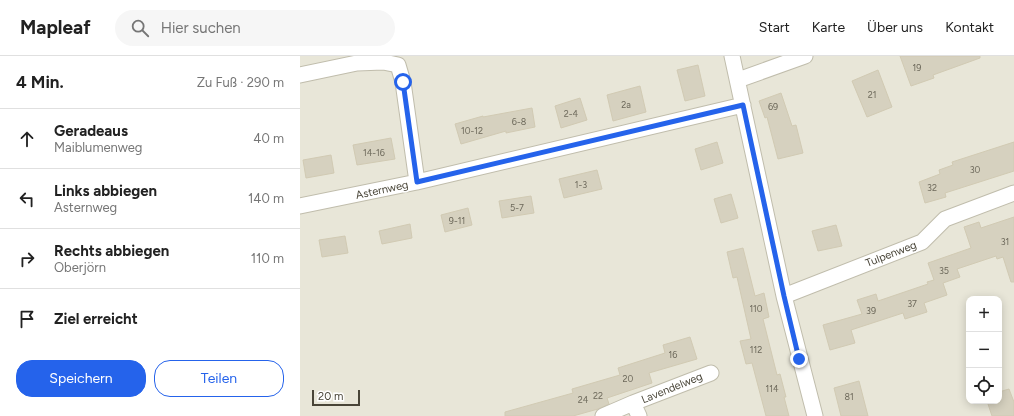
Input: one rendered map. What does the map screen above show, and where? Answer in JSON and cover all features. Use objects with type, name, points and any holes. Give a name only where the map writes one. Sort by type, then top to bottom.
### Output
[{"type":"street","points":[[732,56],[784,296],[814,416]]},
{"type":"street","points":[[738,80],[805,56]]},
{"type":"street","points":[[300,75],[357,63],[383,62],[398,65],[403,82],[417,182]]},
{"type":"street","name":"Asternweg","points":[[300,206],[417,182],[743,105]]},
{"type":"street","name":"Tulpenweg","points":[[784,296],[922,242],[945,219],[1014,193]]},
{"type":"street","name":"Lavendelweg","points":[[602,416],[636,410],[711,373]]},
{"type":"shaded area","points":[[300,56],[1014,56],[1014,416],[300,416]]},
{"type":"building","points":[[900,56],[980,56],[980,58],[933,75],[934,78],[911,86]]},
{"type":"building","points":[[698,65],[705,96],[685,101],[677,70]]},
{"type":"building","points":[[878,70],[892,107],[867,117],[852,81]]},
{"type":"building","points":[[640,86],[646,112],[613,121],[607,95]]},
{"type":"building","points":[[781,93],[792,126],[796,125],[803,153],[778,159],[767,117],[765,118],[759,101]]},
{"type":"building","points":[[580,98],[587,120],[561,128],[555,106]]},
{"type":"building","points":[[532,108],[535,127],[506,133],[506,131],[461,144],[455,124],[483,116]]},
{"type":"building","points":[[391,138],[395,159],[357,165],[353,145]]},
{"type":"building","points":[[717,142],[723,163],[701,170],[695,149]]},
{"type":"building","points":[[1014,142],[1014,171],[945,193],[946,197],[925,203],[919,182],[940,174],[939,170],[953,165],[952,162]]},
{"type":"building","points":[[331,155],[334,173],[306,178],[303,160]]},
{"type":"building","points":[[597,170],[602,189],[564,198],[559,179]]},
{"type":"building","points":[[731,194],[738,218],[721,223],[714,199]]},
{"type":"building","points":[[531,196],[534,213],[502,218],[499,201]]},
{"type":"building","points":[[468,208],[472,225],[445,232],[441,215]]},
{"type":"building","points":[[1014,217],[1014,282],[1011,282],[1003,257],[997,259],[996,256],[957,269],[960,277],[943,283],[947,295],[924,303],[927,312],[905,319],[903,313],[851,330],[855,343],[830,350],[823,325],[862,314],[857,300],[876,294],[878,301],[928,284],[927,282],[934,280],[928,263],[971,248],[964,227],[979,222],[981,228]]},
{"type":"building","points":[[410,224],[412,238],[382,244],[379,231]]},
{"type":"building","points":[[836,225],[842,246],[818,251],[812,231]]},
{"type":"building","points":[[345,236],[348,253],[322,257],[319,240]]},
{"type":"building","points":[[743,248],[755,296],[764,293],[769,317],[763,319],[777,375],[780,374],[789,416],[766,416],[752,363],[746,364],[740,341],[751,339],[737,277],[733,278],[727,252]]},
{"type":"building","points":[[690,337],[697,359],[649,373],[652,383],[607,398],[609,404],[598,409],[573,416],[505,416],[505,412],[573,393],[572,389],[620,375],[618,368],[665,353],[663,345]]},
{"type":"building","points":[[859,381],[868,416],[841,416],[834,388]]},
{"type":"building","points":[[1009,389],[1014,402],[1014,416],[992,416],[988,404],[1002,404],[1002,391]]},
{"type":"route","points":[[403,82],[417,182],[743,105],[799,359]]}]
